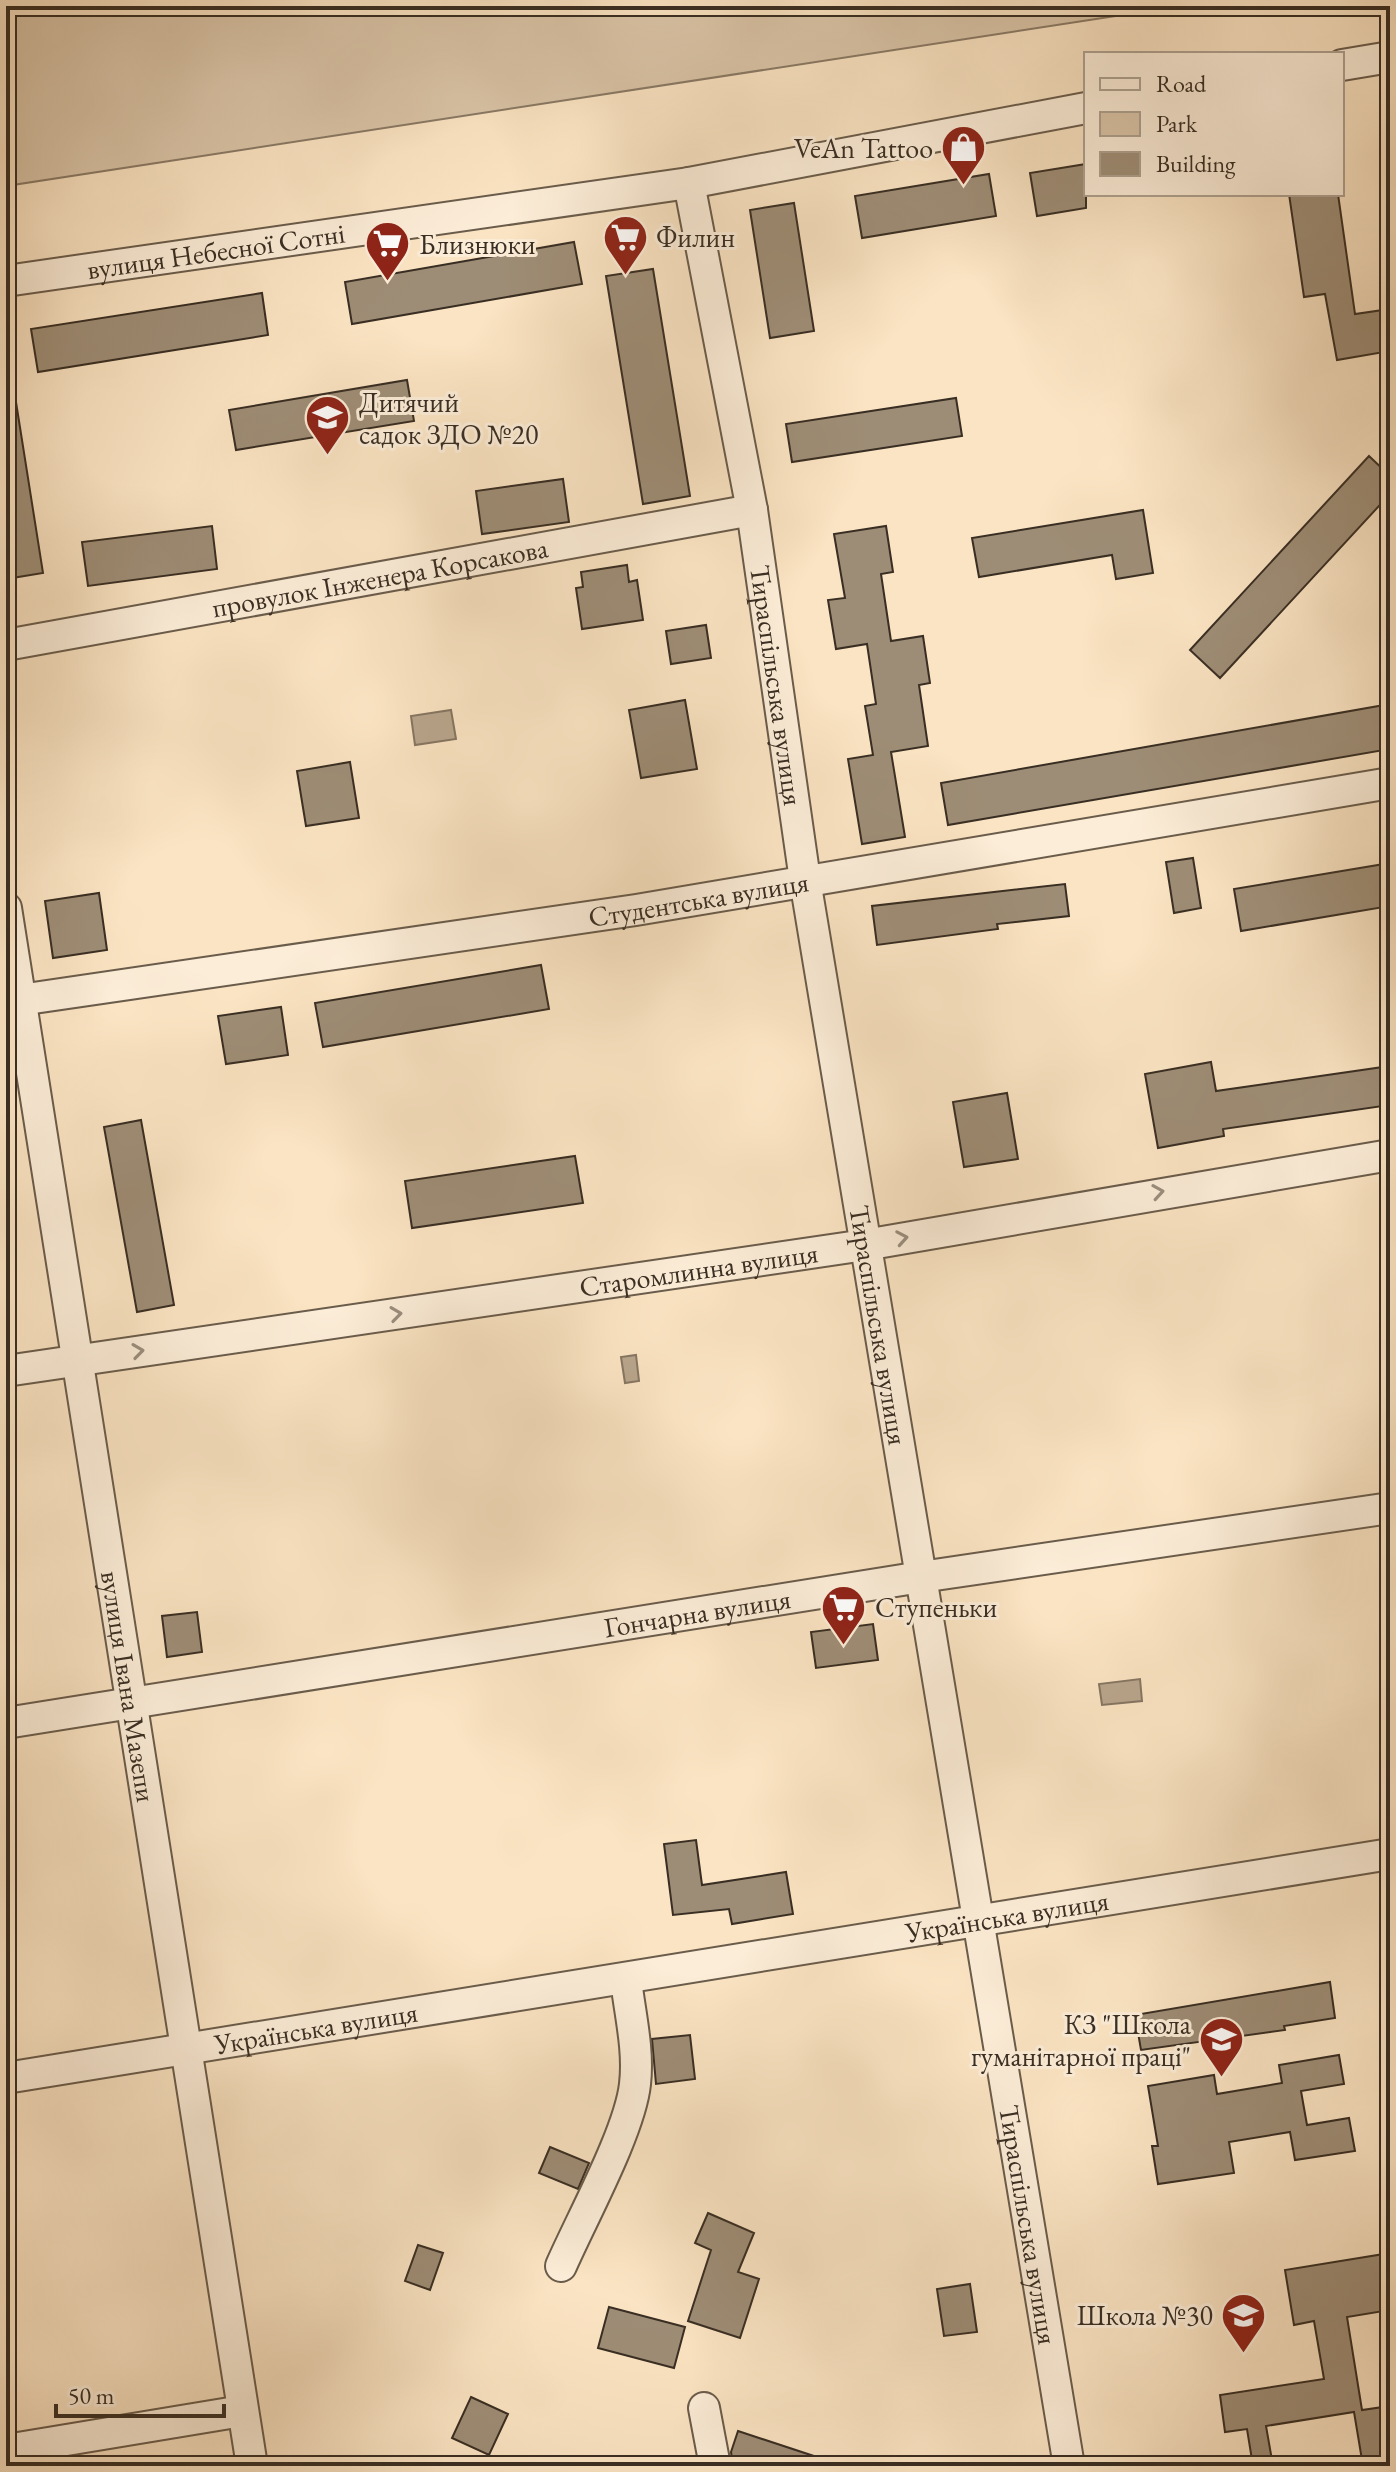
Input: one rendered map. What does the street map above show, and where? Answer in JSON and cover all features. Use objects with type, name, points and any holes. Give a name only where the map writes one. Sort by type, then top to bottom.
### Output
[{"type":"street","points":[[1344,65],[1390,57]]},
{"type":"street","name":"вулиця Небесної Сотні","points":[[6,281],[689,183],[1084,108]]},
{"type":"street","name":"Тираспільська вулиця","points":[[689,183],[752,510],[805,880],[1069,2466]]},
{"type":"street","name":"провулок Інженера Корсакова","points":[[6,645],[752,510]]},
{"type":"street","name":"Студентська вулиця","points":[[14,1000],[636,910],[1390,783]]},
{"type":"street","name":"вулиця Івана Мазепи","points":[[6,908],[14,1000],[78,1360],[184,2051],[252,2466]]},
{"type":"street","name":"Старомлинна вулиця","points":[[6,1371],[865,1245],[1390,1155]]},
{"type":"street","name":"Гончарна вулиця","points":[[6,1723],[921,1577],[1390,1508]]},
{"type":"street","name":"Українська вулиця","points":[[6,2078],[1390,1854]]},
{"type":"street","points":[[561,2266],[628,2114],[635,2087],[637,2065],[626,1980]]},
{"type":"street","points":[[704,2408],[715,2466]]},
{"type":"street","points":[[6,2450],[242,2411]]},
{"type":"green space","points":[[6,6],[1181,6],[6,186]]},
{"type":"shaded area","points":[[451,710],[456,739],[415,745],[411,716]]},
{"type":"shaded area","points":[[636,1355],[639,1381],[625,1383],[621,1357]]},
{"type":"shaded area","points":[[1140,1679],[1142,1701],[1102,1705],[1099,1684]]},
{"type":"building","points":[[1084,164],[1086,208],[1037,216],[1030,173]]},
{"type":"building","points":[[989,174],[996,216],[862,238],[855,196]]},
{"type":"building","points":[[1289,196],[1338,196],[1355,314],[1390,309],[1390,351],[1337,360],[1325,294],[1304,297]]},
{"type":"building","points":[[794,203],[814,331],[770,338],[750,210]]},
{"type":"building","points":[[574,242],[582,284],[352,324],[345,282]]},
{"type":"building","points":[[653,269],[690,496],[643,504],[606,276]]},
{"type":"building","points":[[262,293],[268,335],[38,372],[31,329]]},
{"type":"building","points":[[407,380],[414,421],[236,450],[229,410]]},
{"type":"building","points":[[956,398],[962,436],[792,462],[786,424]]},
{"type":"building","points":[[6,402],[16,402],[43,573],[6,579]]},
{"type":"building","points":[[1369,456],[1390,476],[1390,494],[1220,678],[1190,650]]},
{"type":"building","points":[[563,479],[569,522],[482,534],[476,491]]},
{"type":"building","points":[[1143,510],[1153,573],[1116,579],[1112,555],[979,577],[972,538]]},
{"type":"building","points":[[212,526],[217,569],[88,586],[82,542]]},
{"type":"building","points":[[886,526],[893,572],[881,574],[891,641],[923,636],[930,683],[919,685],[928,746],[891,752],[905,837],[862,844],[848,759],[873,755],[865,706],[876,704],[867,644],[836,649],[828,600],[845,598],[834,534]]},
{"type":"building","points":[[627,565],[629,582],[637,580],[643,620],[582,629],[576,588],[583,587],[581,572]]},
{"type":"building","points":[[706,625],[711,658],[671,664],[666,631]]},
{"type":"building","points":[[685,700],[697,769],[641,778],[629,710]]},
{"type":"building","points":[[1390,704],[1390,749],[948,825],[941,783]]},
{"type":"building","points":[[350,762],[359,818],[306,826],[297,771]]},
{"type":"building","points":[[1193,858],[1201,908],[1174,913],[1166,862]]},
{"type":"building","points":[[1390,863],[1390,906],[1241,931],[1234,889]]},
{"type":"building","points":[[1065,884],[1069,916],[997,924],[998,929],[877,945],[872,906]]},
{"type":"building","points":[[99,893],[107,950],[53,958],[45,901]]},
{"type":"building","points":[[541,965],[549,1009],[323,1047],[315,1003]]},
{"type":"building","points":[[281,1007],[288,1055],[226,1064],[218,1016]]},
{"type":"building","points":[[1211,1062],[1216,1091],[1390,1066],[1390,1105],[1223,1129],[1224,1136],[1158,1148],[1145,1074]]},
{"type":"building","points":[[1007,1093],[1018,1159],[964,1167],[953,1102]]},
{"type":"building","points":[[141,1120],[174,1305],[137,1312],[104,1127]]},
{"type":"building","points":[[575,1156],[583,1203],[412,1228],[405,1181]]},
{"type":"building","points":[[197,1612],[202,1652],[167,1657],[162,1616]]},
{"type":"building","name":"Ступеньки","points":[[873,1624],[878,1660],[816,1668],[811,1632]]},
{"type":"building","points":[[696,1840],[702,1885],[786,1872],[793,1914],[732,1924],[729,1909],[673,1915],[664,1844]]},
{"type":"building","points":[[1330,1982],[1335,2018],[1284,2026],[1285,2030],[1141,2050],[1135,2015]]},
{"type":"building","points":[[690,2035],[695,2079],[656,2084],[652,2039]]},
{"type":"building","points":[[1339,2055],[1344,2084],[1301,2091],[1307,2125],[1349,2118],[1355,2151],[1295,2160],[1290,2132],[1229,2142],[1234,2173],[1158,2184],[1152,2146],[1158,2146],[1148,2086],[1214,2075],[1217,2094],[1282,2083],[1279,2065]]},
{"type":"building","points":[[550,2147],[589,2163],[578,2189],[539,2173]]},
{"type":"building","points":[[708,2213],[754,2233],[738,2272],[759,2279],[740,2338],[688,2321],[711,2250],[695,2243]]},
{"type":"building","points":[[418,2245],[443,2253],[430,2290],[405,2281]]},
{"type":"building","points":[[1390,2253],[1390,2310],[1347,2317],[1362,2410],[1390,2406],[1390,2466],[1363,2466],[1354,2412],[1266,2426],[1273,2466],[1253,2466],[1247,2429],[1225,2432],[1220,2395],[1324,2379],[1314,2321],[1294,2325],[1285,2270]]},
{"type":"building","points":[[970,2284],[977,2332],[944,2336],[937,2289]]},
{"type":"building","points":[[609,2307],[685,2327],[674,2368],[598,2348]]},
{"type":"building","points":[[471,2397],[508,2414],[489,2455],[452,2438]]},
{"type":"building","points":[[738,2431],[832,2462],[831,2466],[733,2466],[731,2452]]},
{"type":"place","name":"VeAn Tattoo","points":[[964,187]]},
{"type":"place","name":"Филин","points":[[625,276]]},
{"type":"place","name":"Близнюки","points":[[388,283]]},
{"type":"place","name":"Дитячий садок ЗДО №20","points":[[328,457]]},
{"type":"place","name":"Ступеньки","points":[[844,1646]]},
{"type":"place","name":"КЗ \"Школа гуманітарної праці\"","points":[[1222,2079]]},
{"type":"place","name":"Школа №30","points":[[1244,2354]]}]
